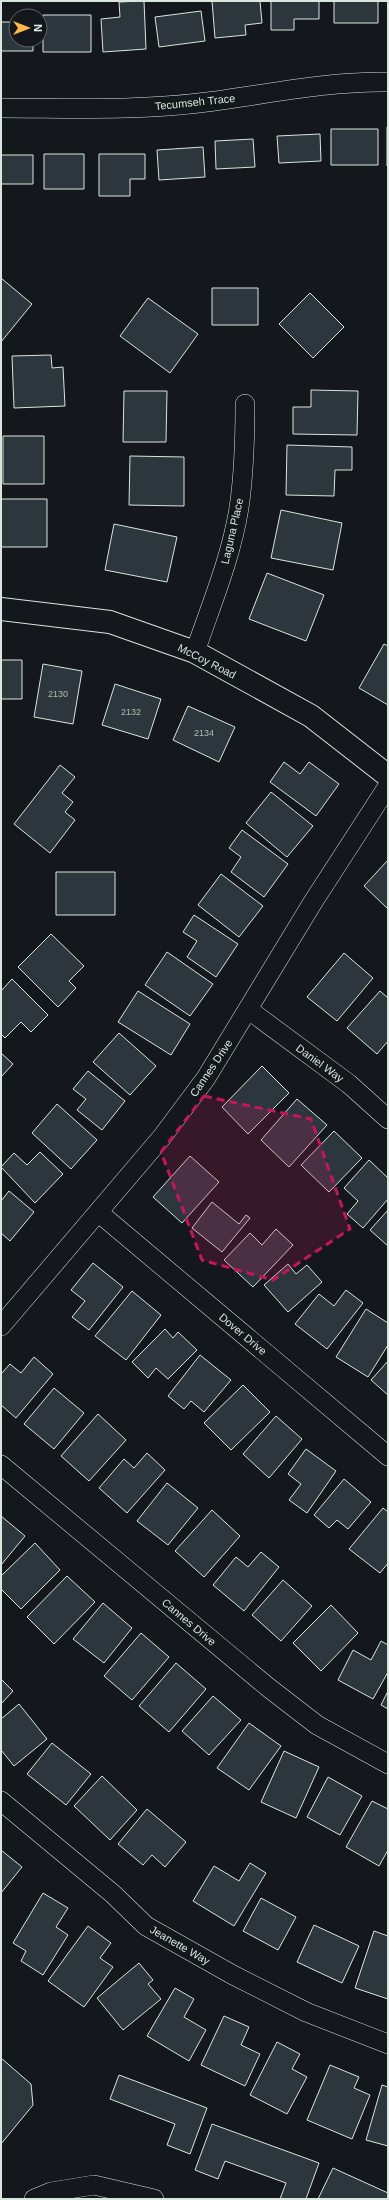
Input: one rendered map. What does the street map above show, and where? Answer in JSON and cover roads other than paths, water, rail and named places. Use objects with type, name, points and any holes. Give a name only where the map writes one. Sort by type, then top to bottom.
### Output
[{"type":"street","name":"Tecumseh Trace","points":[[1,108],[129,108],[206,102],[309,86],[388,82]]},
{"type":"street","name":"Laguna Place","points":[[195,652],[221,578],[238,510],[245,455],[245,404]]},
{"type":"street","name":"McCoy Road","points":[[1,609],[110,622],[195,652],[311,716],[388,776]]},
{"type":"street","name":"Cannes Drive","points":[[1,1326],[162,1137],[198,1089],[249,1010],[313,902],[388,786]]},
{"type":"street","name":"Daniel Way","points":[[249,1010],[349,1084],[388,1119]]},
{"type":"street","name":"Dover Drive","points":[[98,1212],[388,1456]]},
{"type":"street","name":"Cannes Drive","points":[[1,1465],[287,1702],[317,1725],[388,1764]]},
{"type":"street","name":"Jeanette Way","points":[[1,1801],[113,1894],[146,1926],[233,1975],[306,2012],[388,2044]]},
{"type":"street","points":[[34,2199],[51,2192],[94,2185],[154,2199]]}]
